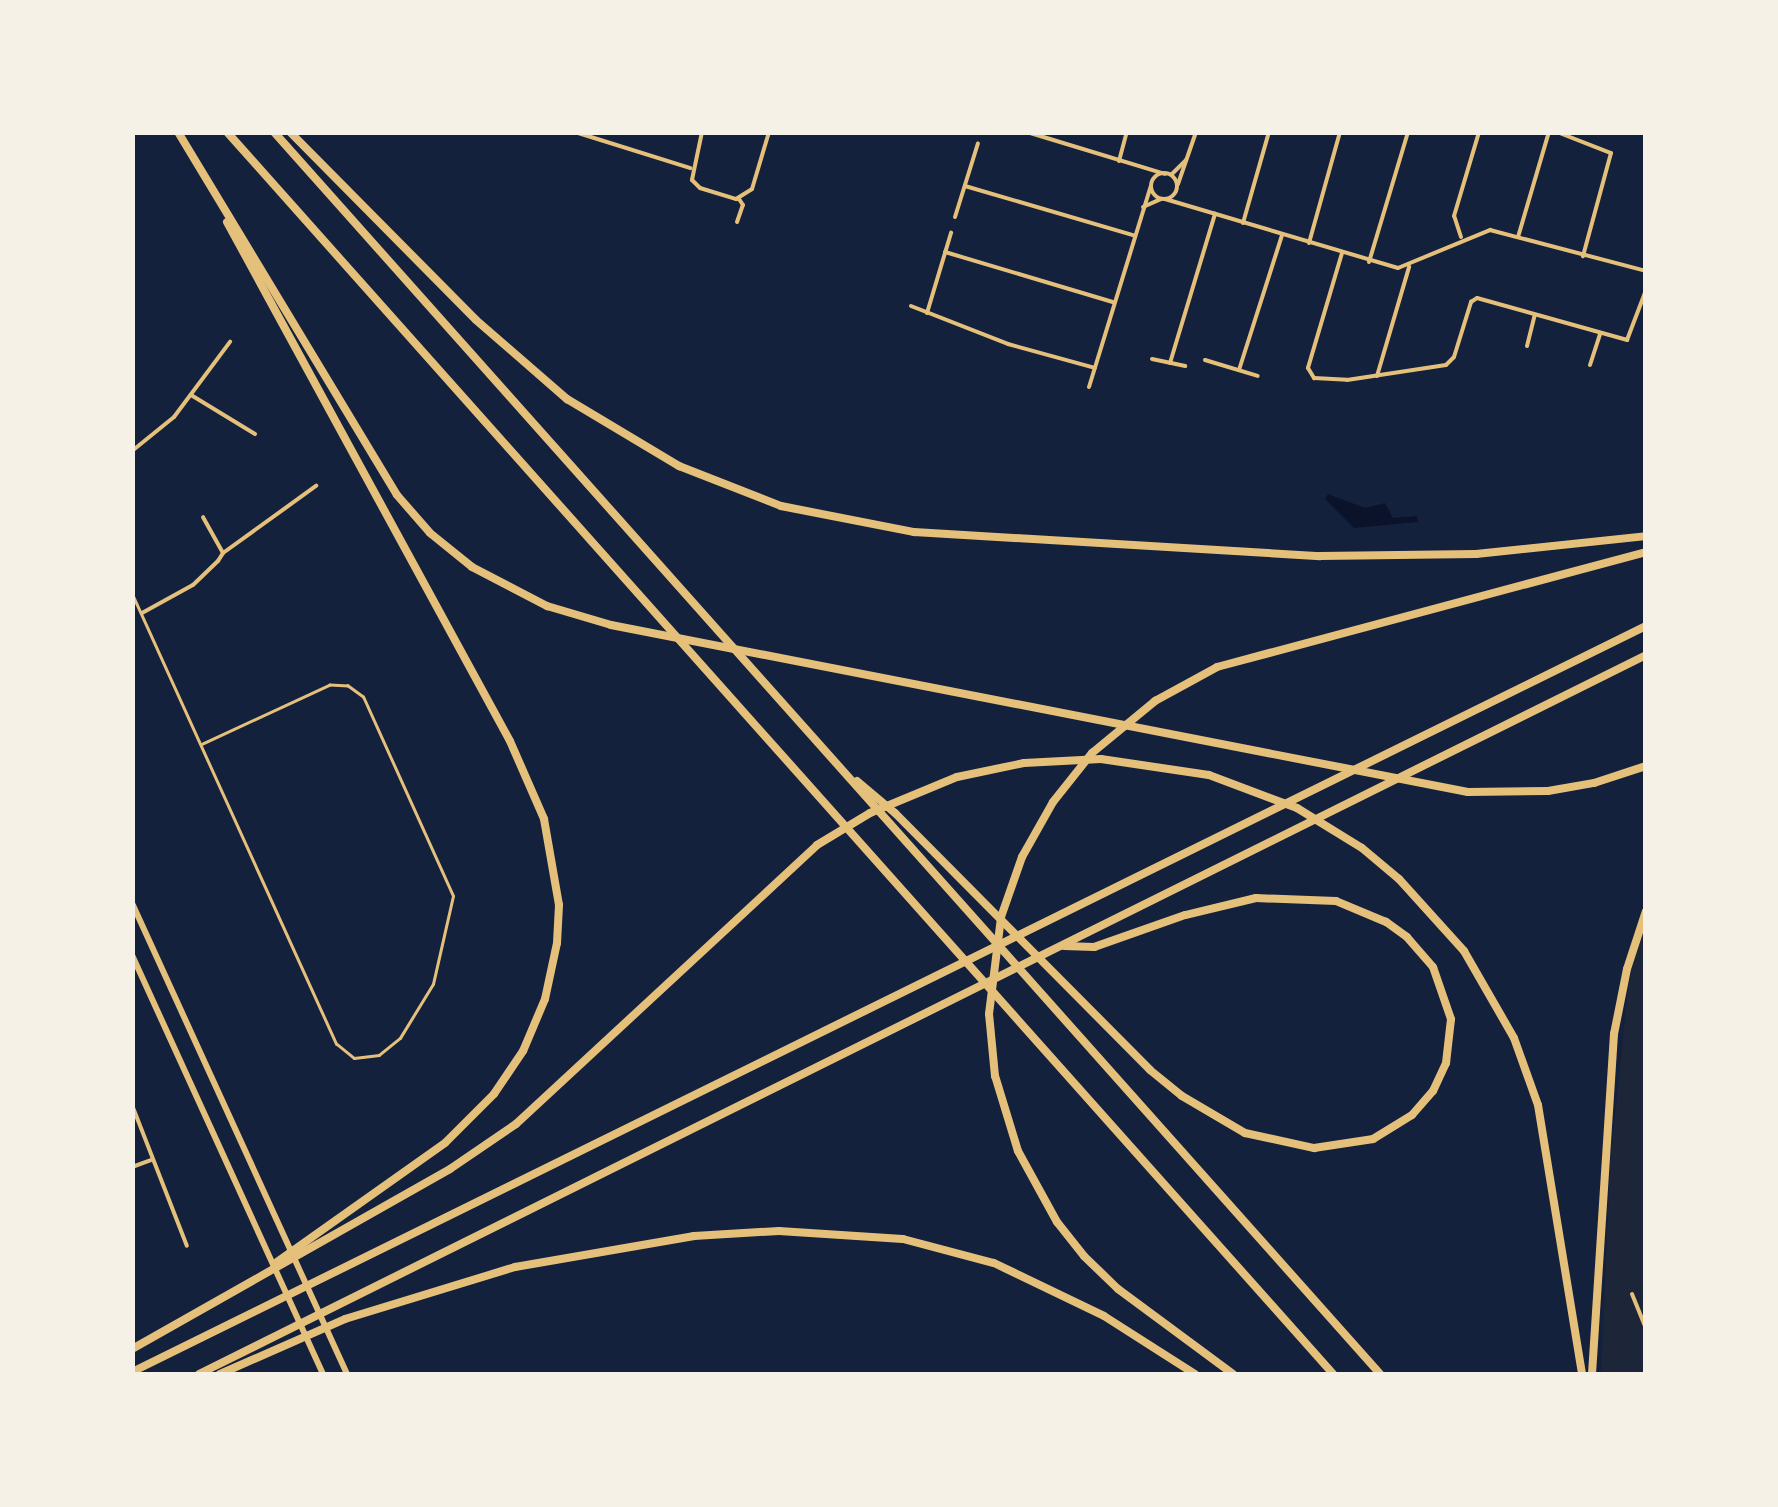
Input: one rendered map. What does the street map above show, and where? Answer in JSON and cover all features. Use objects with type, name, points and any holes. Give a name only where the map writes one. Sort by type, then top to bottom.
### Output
[{"type":"highway","points":[[178,132],[383,476],[414,516],[449,550],[493,580],[547,606],[611,626],[1468,792],[1548,791],[1646,766]]},
{"type":"highway","points":[[227,132],[1332,1374]]},
{"type":"highway","points":[[274,132],[1380,1374]]},
{"type":"highway","points":[[290,132],[476,320],[567,399],[680,466],[793,509],[914,532],[1340,556],[1476,554],[1646,536]]},
{"type":"highway","points":[[220,205],[234,239],[510,741],[544,818],[558,904],[556,943],[545,998],[523,1051],[494,1094],[446,1143],[251,1282]]},
{"type":"highway","points":[[1233,1374],[1118,1289],[1084,1256],[1033,1182],[1002,1104],[992,1050],[990,980],[1001,916],[1022,857],[1053,802],[1092,753],[1155,701],[1217,667],[1646,552]]},
{"type":"highway","points":[[132,1372],[1646,626]]},
{"type":"highway","points":[[199,1374],[1646,655]]},
{"type":"highway","points":[[132,1348],[450,1169],[516,1124],[581,1068],[758,895],[817,845],[924,788],[1008,765],[1100,759],[1178,767],[1298,808],[1362,848],[1428,906],[1464,951],[1514,1038],[1545,1135],[1582,1374]]},
{"type":"highway","points":[[834,761],[895,814],[1150,1070],[1216,1118],[1246,1133],[1294,1146],[1357,1143],[1412,1115],[1433,1091],[1446,1063],[1452,1019],[1432,966],[1407,936],[1386,922],[1336,901],[1256,898],[1185,915],[1094,947],[1064,946]]},
{"type":"highway","points":[[1592,1374],[1614,1034],[1627,968],[1646,910]]},
{"type":"highway","points":[[220,1374],[345,1319],[515,1266],[694,1236],[793,1230],[902,1238],[994,1264],[1088,1307],[1195,1374]]},
{"type":"main road","points":[[132,903],[347,1374]]},
{"type":"main road","points":[[132,955],[322,1371]]},
{"type":"street","points":[[576,132],[691,168]]},
{"type":"street","points":[[702,132],[691,168],[692,180],[700,188],[740,199]]},
{"type":"street","points":[[740,199],[752,189],[769,132]]},
{"type":"street","points":[[1027,132],[1168,174],[1186,205]]},
{"type":"street","points":[[1053,140],[1056,132]]},
{"type":"street","points":[[1118,160],[1127,132]]},
{"type":"street","points":[[1143,208],[1177,188],[1196,132]]},
{"type":"street","points":[[1243,223],[1269,132]]},
{"type":"street","points":[[1309,243],[1340,132]]},
{"type":"street","points":[[1369,262],[1408,132]]},
{"type":"street","points":[[1462,239],[1454,216],[1479,132]]},
{"type":"street","points":[[1518,237],[1549,132]]},
{"type":"street","points":[[1558,132],[1605,147],[1612,154],[1583,256]]},
{"type":"street","points":[[956,217],[978,143]]},
{"type":"street","points":[[1089,387],[1152,184],[1189,156]]},
{"type":"street","points":[[1141,168],[1163,199],[1369,262],[1409,267],[1483,230],[1646,272]]},
{"type":"street","points":[[965,186],[1134,235]]},
{"type":"street","points":[[738,222],[740,199]]},
{"type":"street","points":[[1170,363],[1216,214]]},
{"type":"street","points":[[927,313],[951,233]]},
{"type":"street","points":[[1240,370],[1282,235]]},
{"type":"street","points":[[945,252],[1114,302]]},
{"type":"street","points":[[1342,254],[1308,372],[1317,379],[1377,376],[1449,364],[1474,299],[1629,339],[1643,308],[1646,290]]},
{"type":"street","points":[[1377,376],[1409,267]]},
{"type":"street","points":[[911,306],[1008,344],[1095,368]]},
{"type":"street","points":[[1527,346],[1536,315]]},
{"type":"street","points":[[1590,365],[1600,334]]},
{"type":"street","points":[[132,452],[164,428],[230,342]]},
{"type":"street","points":[[1152,360],[1185,366]]},
{"type":"street","points":[[1205,360],[1258,376]]},
{"type":"street","points":[[190,395],[255,434]]},
{"type":"street","points":[[142,613],[204,578],[223,553],[316,486]]},
{"type":"street","points":[[203,518],[223,553]]},
{"type":"street","points":[[132,1106],[188,1246]]},
{"type":"street","points":[[132,1167],[154,1159]]},
{"type":"street","points":[[1632,1294],[1646,1328]]},
{"type":"lane","points":[[132,593],[337,1044],[354,1058],[379,1055],[400,1038],[433,984],[453,896],[363,697],[348,686],[330,686],[203,744]]},
{"type":"shaded area","points":[[1328,494],[1365,508],[1385,503],[1393,518],[1417,516],[1418,522],[1354,528],[1325,499]]},
{"type":"shaded area","points":[[1645,918],[1645,1374],[1601,1374],[1610,1165],[1629,981]]}]
